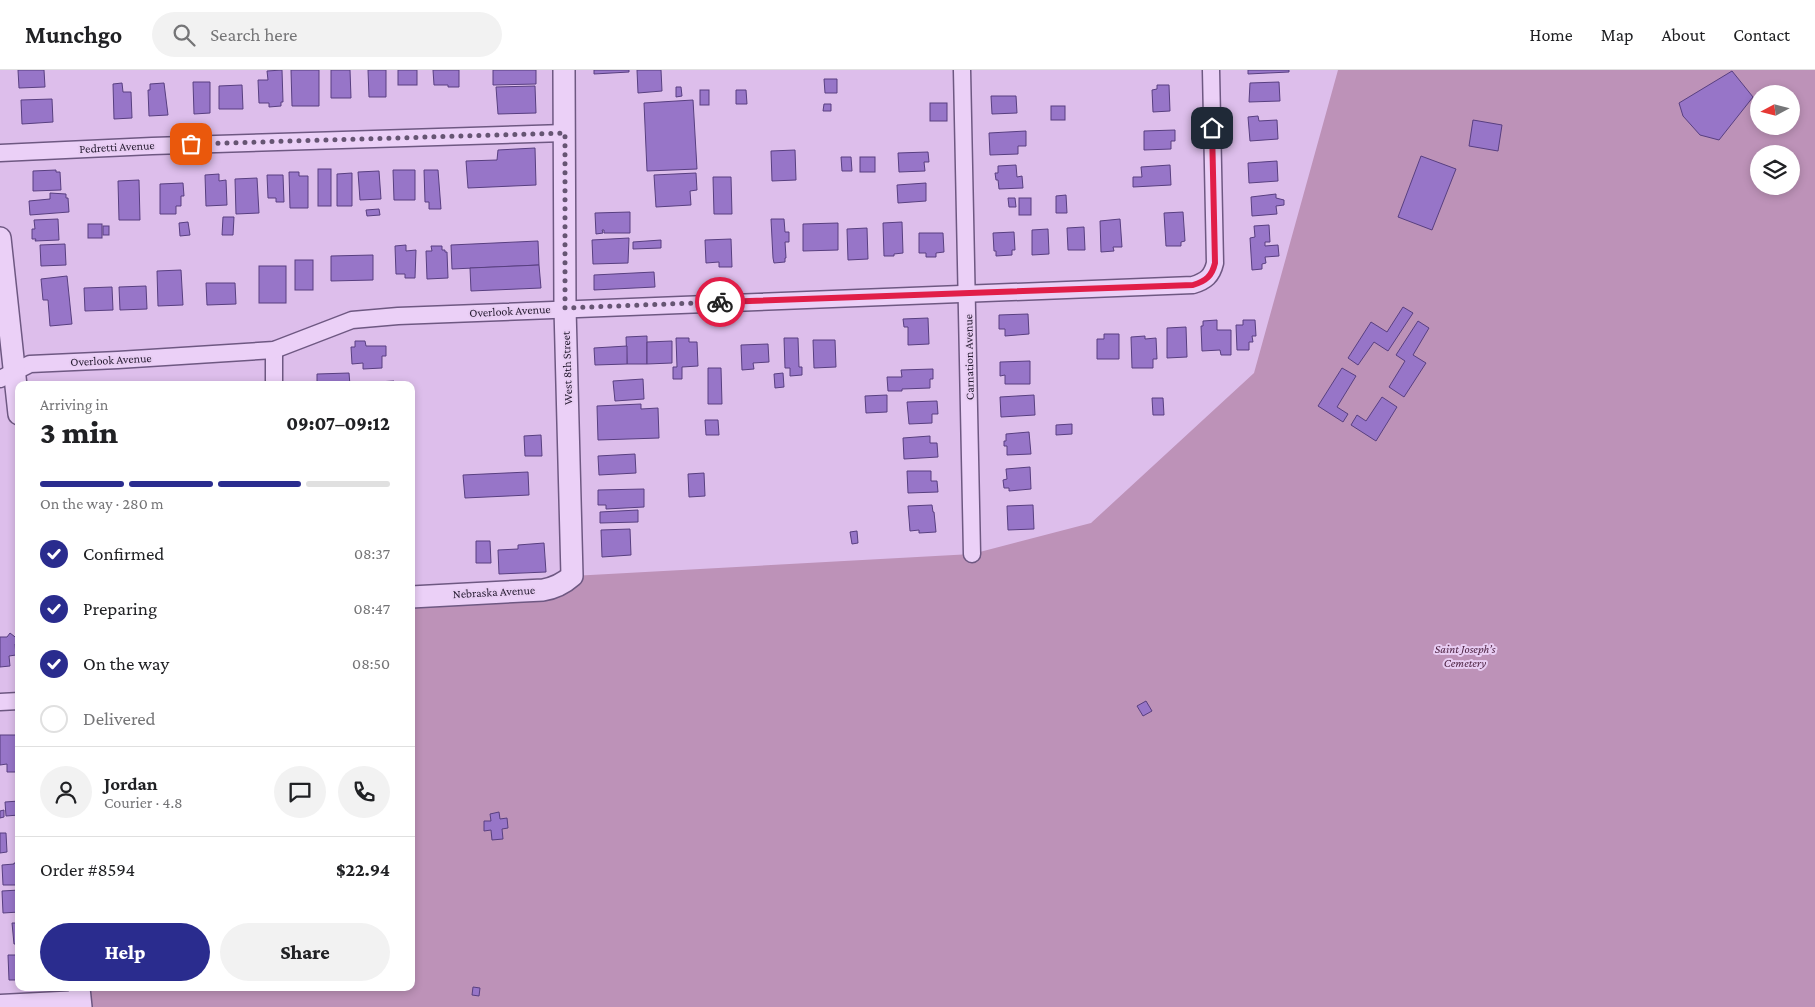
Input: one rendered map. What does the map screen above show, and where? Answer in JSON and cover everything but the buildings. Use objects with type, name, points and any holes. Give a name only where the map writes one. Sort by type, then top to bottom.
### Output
[{"type":"street","name":"West 8th Street","points":[[564,70],[565,308],[572,576]]},
{"type":"street","name":"Carnation Avenue","points":[[962,70],[972,554]]},
{"type":"street","name":"Overlook Avenue","points":[[7,376],[30,364],[274,350],[352,320],[398,316],[1193,285],[1204,282],[1210,277],[1215,263],[1211,70]]},
{"type":"street","name":"Pedretti Avenue","points":[[0,153],[161,145],[565,133]]},
{"type":"street","points":[[0,238],[7,376],[15,401]]},
{"type":"street","points":[[274,350],[274,381]]},
{"type":"street","name":"Nebraska Avenue","points":[[415,597],[544,590],[565,583],[572,576]]},
{"type":"street","points":[[0,702],[15,701]]},
{"type":"street","points":[[0,1004],[80,998]]},
{"type":"green space","name":"Saint Joseph’s Cemetery","points":[[1338,70],[1815,70],[1815,1007],[81,1007],[79,991],[415,991],[415,596],[572,576],[972,554],[1091,523],[1254,373]]},
{"type":"way so far","points":[[191,144],[565,133],[565,308],[720,302]]},
{"type":"route","points":[[720,302],[1193,285],[1204,282],[1210,277],[1215,263],[1212,128]]}]
